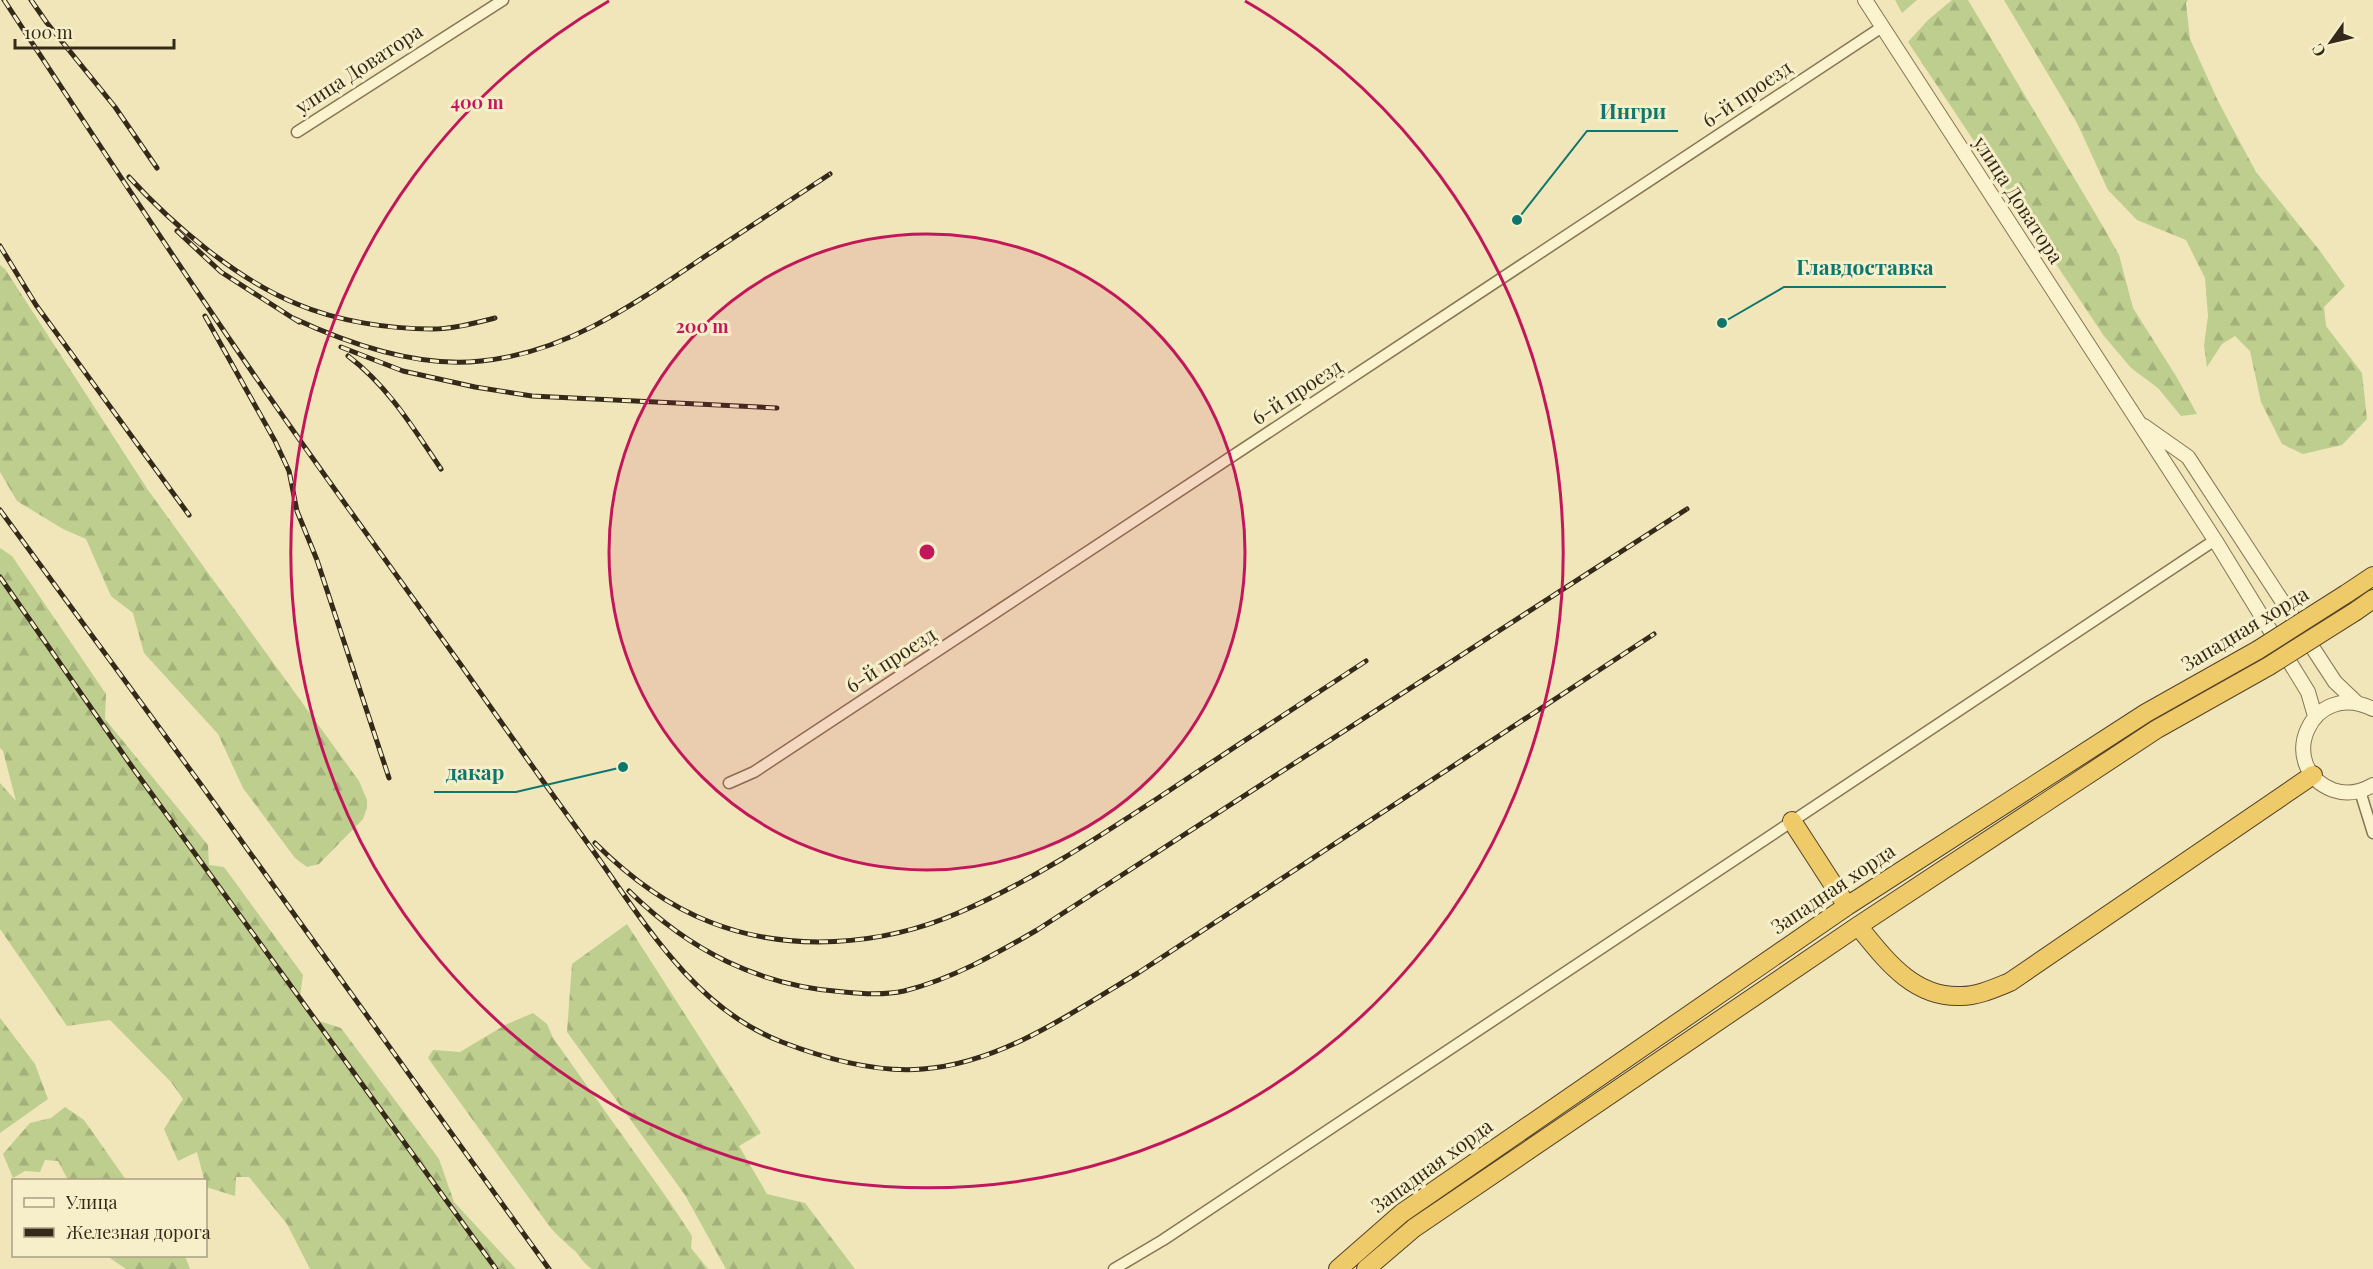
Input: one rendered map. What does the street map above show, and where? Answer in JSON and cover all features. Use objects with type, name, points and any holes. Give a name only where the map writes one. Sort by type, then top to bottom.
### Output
[{"type":"highway","name":"Западная хорда","points":[[1338,1269],[1402,1213],[1847,906],[2146,713],[2258,650],[2373,576]]},
{"type":"highway","name":"Западная хорда","points":[[1366,1269],[1414,1228],[1858,926],[2157,729],[2269,666],[2373,599]]},
{"type":"highway","points":[[1858,926],[1893,969],[1914,984],[1938,994],[1961,996],[1983,992],[2010,982],[2313,776]]},
{"type":"highway","points":[[1792,821],[1847,906]]},
{"type":"street","name":"улица Доватора","points":[[297,132],[503,0]]},
{"type":"street","name":"улица Доватора","points":[[1865,0],[2215,540],[2308,692],[2315,716]]},
{"type":"street","name":"6-й проезд","points":[[729,783],[754,772],[1882,27]]},
{"type":"street","name":"улица Доватора","points":[[2138,421],[2188,457],[2335,682],[2356,702]]},
{"type":"street","points":[[1114,1269],[1154,1245],[2215,540]]},
{"type":"street","points":[[2373,709],[2356,702],[2330,705],[2315,716],[2309,724],[2303,741],[2305,759],[2313,776],[2324,785],[2338,791],[2367,788],[2373,833]]},
{"type":"green space","points":[[1895,0],[1917,0],[1902,13]]},
{"type":"green space","points":[[1952,0],[1968,0],[2101,223],[2119,255],[2133,308],[2197,414],[2181,416],[2158,388],[2131,368],[2104,336],[1908,42],[1928,20]]},
{"type":"green space","points":[[2004,0],[2188,0],[2186,3],[2190,39],[2218,101],[2256,172],[2320,251],[2345,286],[2324,307],[2326,326],[2362,373],[2367,419],[2342,445],[2303,454],[2282,444],[2261,402],[2250,351],[2235,336],[2222,344],[2207,367],[2204,345],[2208,316],[2205,278],[2186,240],[2137,220],[2108,190],[2077,123]]},
{"type":"green space","points":[[0,265],[5,269],[148,490],[359,781],[367,800],[363,819],[319,864],[307,867],[295,858],[243,788],[218,734],[144,653],[133,613],[111,596],[86,539],[63,529],[17,501],[0,472]]},
{"type":"green space","points":[[0,548],[12,556],[106,694],[105,719],[208,845],[209,865],[224,867],[303,975],[300,997],[313,1019],[341,1028],[439,1159],[454,1202],[516,1269],[310,1269],[287,1224],[249,1177],[236,1177],[235,1196],[207,1187],[207,1179],[204,1179],[197,1152],[178,1161],[164,1129],[183,1099],[171,1082],[110,1020],[67,1026],[0,929],[0,783],[16,801],[3,751],[0,748]]},
{"type":"green space","points":[[627,924],[761,1133],[739,1146],[767,1194],[805,1203],[855,1269],[726,1269],[685,1195],[567,1032],[572,964]]},
{"type":"green space","points":[[533,1013],[547,1024],[553,1038],[669,1201],[692,1236],[691,1248],[708,1269],[592,1269],[589,1267],[547,1223],[428,1058],[433,1050],[460,1052],[505,1025]]},
{"type":"green space","points":[[0,1018],[35,1064],[48,1099],[0,1133]]},
{"type":"green space","points":[[65,1107],[84,1120],[125,1179],[67,1179],[58,1161],[45,1160],[40,1172],[25,1171],[13,1178],[3,1154],[30,1123],[51,1118]]},
{"type":"green space","points":[[108,1257],[185,1257],[190,1269],[126,1269]]},
{"type":"railway","points":[[4,0],[147,217],[263,387],[650,931],[672,959],[722,1007],[750,1027],[782,1042],[851,1063],[905,1070],[952,1065],[1009,1046],[1062,1019],[1138,973],[1654,634]]},
{"type":"railway","points":[[31,0],[115,107],[157,168]]},
{"type":"railway","points":[[293,318],[360,345],[409,357],[457,362],[512,356],[570,337],[624,309],[830,174]]},
{"type":"railway","points":[[129,177],[185,232],[229,265],[274,293],[312,310],[363,323],[432,329],[495,318]]},
{"type":"railway","points":[[177,231],[221,272],[299,322]]},
{"type":"railway","points":[[0,246],[36,305],[189,515]]},
{"type":"railway","points":[[205,316],[275,441],[289,471],[297,511],[317,560],[389,778]]},
{"type":"railway","points":[[341,347],[403,371],[475,387],[532,396],[777,408]]},
{"type":"railway","points":[[348,356],[388,394],[441,469]]},
{"type":"railway","points":[[629,891],[652,912],[701,948],[727,962],[783,982],[813,988],[874,994],[904,991],[939,980],[989,957],[1037,930],[1687,509]]},
{"type":"railway","points":[[0,510],[202,786],[549,1269]]},
{"type":"railway","points":[[0,577],[130,764],[496,1269]]},
{"type":"railway","points":[[595,843],[634,878],[663,898],[694,915],[740,932],[771,938],[835,942],[898,933],[958,913],[1060,860],[1366,661]]},
{"type":"place","name":"Ингри","points":[[1517,220]]},
{"type":"place","name":"Главдоставка","points":[[1722,323]]},
{"type":"place","name":"дакар","points":[[623,767]]}]
